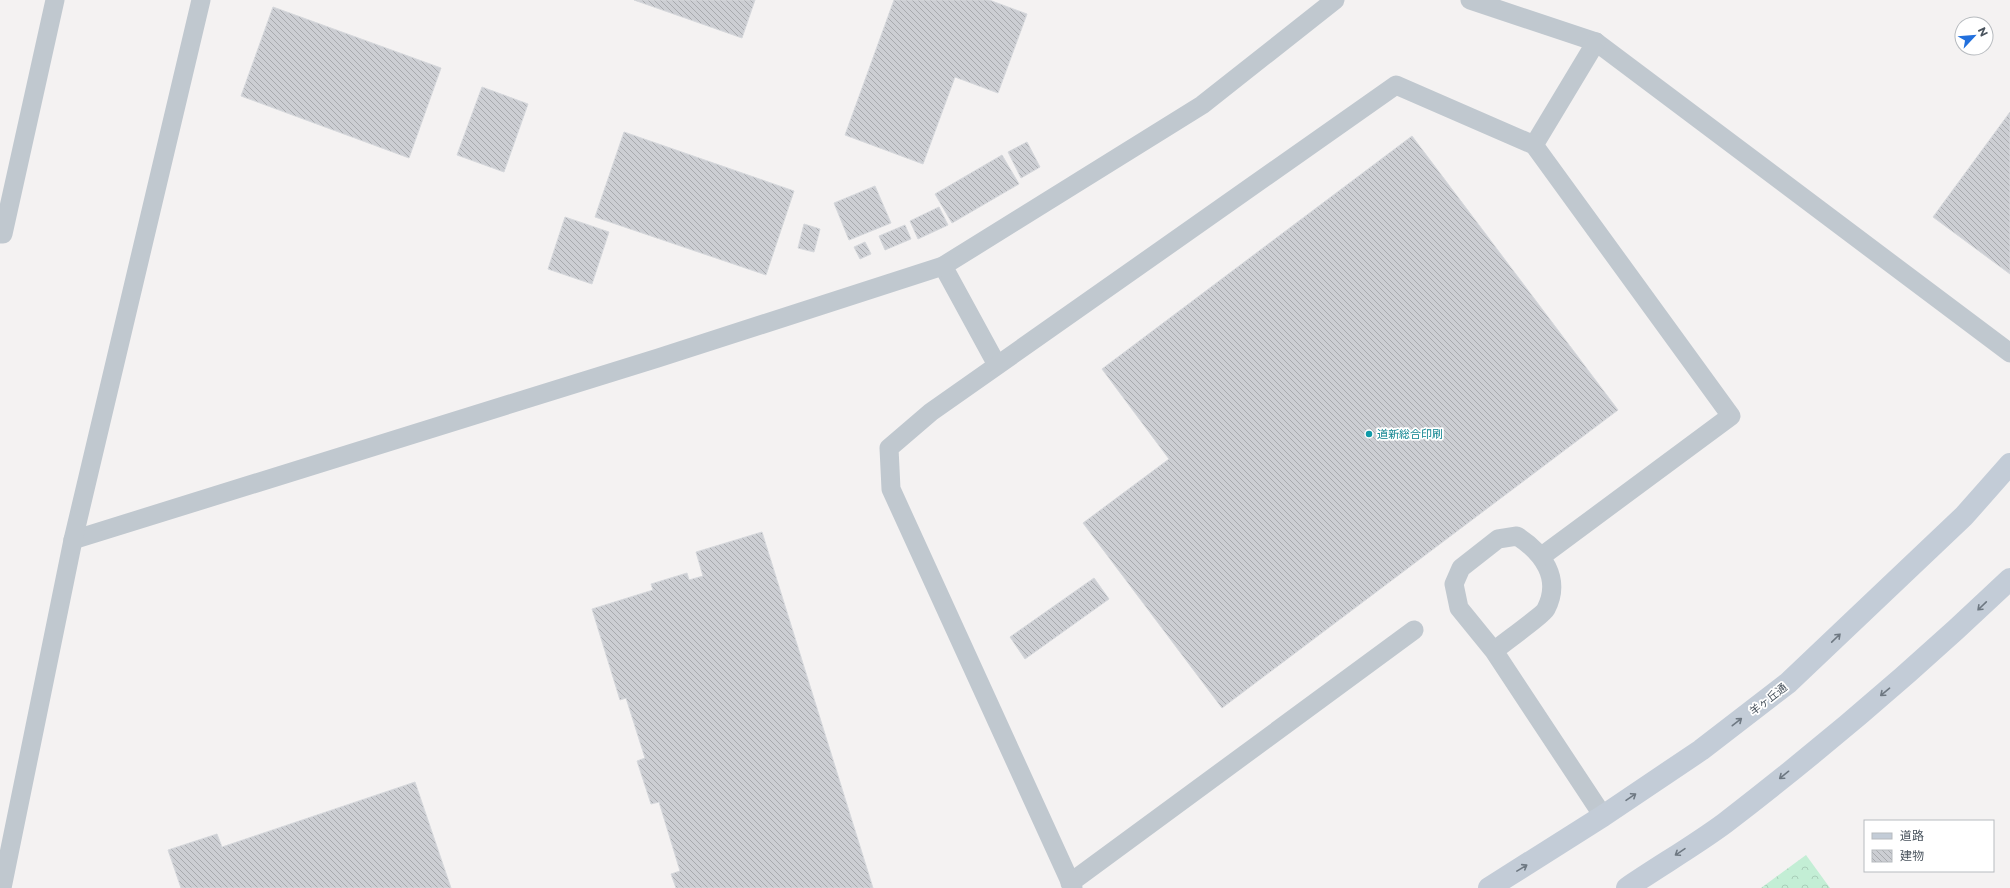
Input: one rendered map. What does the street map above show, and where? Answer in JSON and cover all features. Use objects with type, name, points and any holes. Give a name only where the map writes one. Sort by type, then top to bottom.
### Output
[{"type":"main road","name":"羊ヶ丘通","points":[[1489,888],[1603,816],[1701,750],[1788,683],[1964,516],[2010,464]]},
{"type":"main road","points":[[1627,888],[1724,824],[1809,756],[1941,645],[2010,579]]},
{"type":"lane","points":[[0,234],[3,234],[55,0]]},
{"type":"lane","points":[[2,888],[72,540],[201,0]]},
{"type":"lane","points":[[72,540],[658,358],[943,266],[1202,105],[1335,0]]},
{"type":"lane","points":[[1470,0],[1596,42],[2010,353]]},
{"type":"lane","points":[[1534,145],[1596,42]]},
{"type":"lane","points":[[1414,630],[1072,885],[891,489],[889,448],[931,412],[1396,85],[1534,145],[1731,416],[1542,556]]},
{"type":"lane","points":[[943,266],[998,365]]},
{"type":"lane","points":[[1494,651],[1546,610],[1553,584],[1542,556],[1532,545],[1517,536],[1498,539],[1460,568],[1454,584],[1459,608],[1494,651],[1603,816]]},
{"type":"green space","points":[[1806,855],[1830,888],[1761,888]]},
{"type":"building","points":[[634,0],[755,0],[742,38]]},
{"type":"building","points":[[894,0],[989,0],[1027,14],[998,93],[955,77],[923,164],[845,135]]},
{"type":"building","points":[[273,7],[441,68],[409,158],[241,96]]},
{"type":"building","points":[[482,87],[528,104],[504,172],[457,155]]},
{"type":"building","points":[[2010,112],[2010,274],[1933,217]]},
{"type":"building","points":[[624,132],[794,191],[766,275],[595,217]]},
{"type":"building","name":"道新総合印刷","points":[[1412,136],[1618,410],[1222,708],[1083,523],[1169,459],[1102,369]]},
{"type":"building","points":[[1027,142],[1040,167],[1021,178],[1008,152]]},
{"type":"building","points":[[1002,155],[1019,184],[952,223],[935,194]]},
{"type":"building","points":[[875,186],[891,223],[849,240],[834,203]]},
{"type":"building","points":[[939,207],[948,225],[918,239],[910,221]]},
{"type":"building","points":[[565,217],[609,232],[592,284],[548,269]]},
{"type":"building","points":[[804,224],[820,229],[814,252],[798,248]]},
{"type":"building","points":[[905,225],[911,239],[885,250],[879,236]]},
{"type":"building","points":[[865,242],[871,254],[860,259],[854,247]]},
{"type":"building","points":[[762,532],[873,888],[676,888],[671,874],[680,871],[659,802],[651,804],[637,761],[645,758],[626,698],[620,700],[592,609],[653,590],[651,584],[687,573],[689,580],[703,576],[696,552]]},
{"type":"building","points":[[1094,578],[1109,599],[1025,659],[1010,637]]},
{"type":"building","points":[[415,782],[451,888],[181,888],[168,850],[217,834],[222,847]]},
{"type":"place","name":"道新総合印刷","points":[[1369,434]]}]
